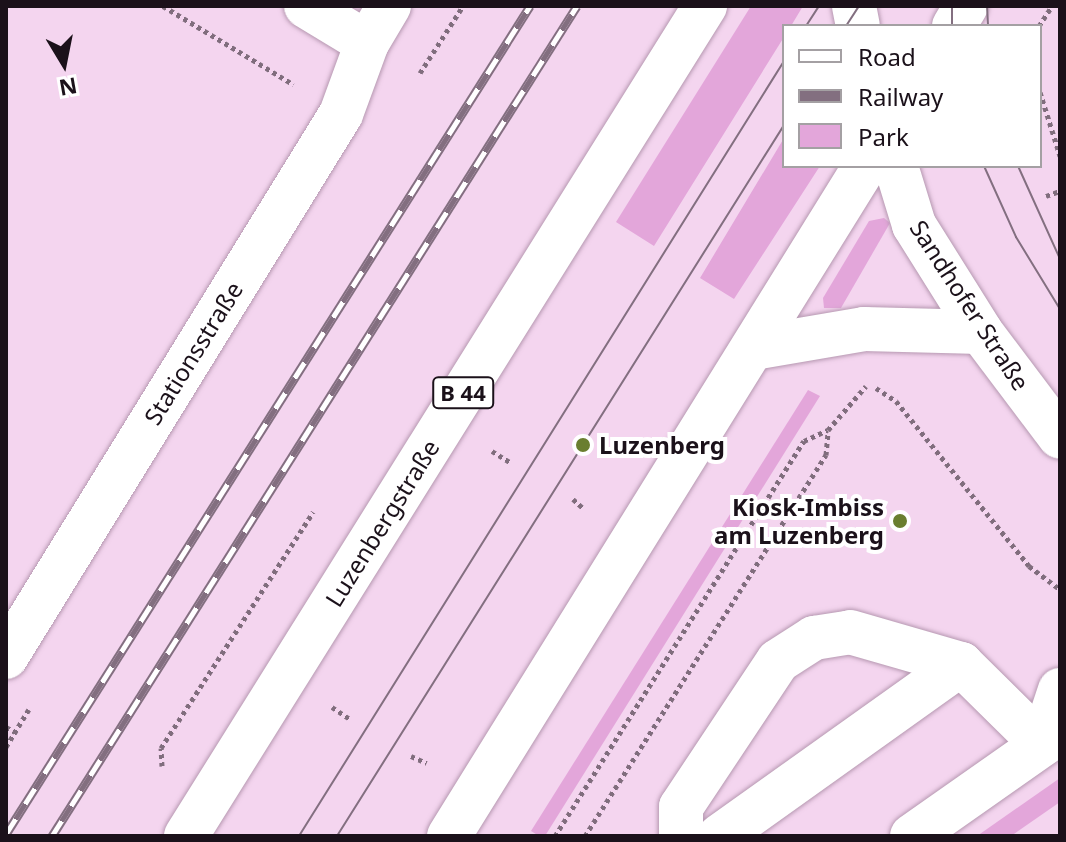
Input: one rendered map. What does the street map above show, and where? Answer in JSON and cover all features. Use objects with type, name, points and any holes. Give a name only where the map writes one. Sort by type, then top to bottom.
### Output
[{"type":"main road","points":[[306,6],[367,43]]},
{"type":"main road","name":"Stationsstraße","points":[[6,657],[341,114],[367,43],[389,6]]},
{"type":"main road","name":"Luzenbergstraße","points":[[186,836],[705,6]]},
{"type":"main road","points":[[955,24],[966,6]]},
{"type":"main road","points":[[457,831],[864,168]]},
{"type":"main road","name":"Sandhofer Straße","points":[[897,168],[914,225],[981,332],[1060,437]]},
{"type":"main road","points":[[753,348],[864,329],[981,332]]},
{"type":"main road","points":[[681,836],[681,807],[778,661],[814,638],[850,632],[961,664],[1051,738]]},
{"type":"main road","points":[[720,836],[961,664]]},
{"type":"main road","points":[[912,836],[1051,738],[1060,690]]},
{"type":"path","points":[[163,6],[341,114]]},
{"type":"path","points":[[1040,24],[1052,6]]},
{"type":"path","points":[[1042,98],[1060,156]]},
{"type":"path","points":[[1046,196],[1060,191]]},
{"type":"path","points":[[555,836],[804,441],[828,430],[868,383],[896,401],[1029,566],[1060,589]]},
{"type":"path","points":[[585,836],[826,455],[828,430]]},
{"type":"path","points":[[573,499],[585,507],[580,515]]},
{"type":"path","points":[[161,748],[313,512]]},
{"type":"path","points":[[6,727],[15,732],[6,747]]},
{"type":"green space","points":[[751,6],[803,6],[792,24],[782,24],[782,40],[654,246],[616,222]]},
{"type":"green space","points":[[782,141],[782,168],[819,168],[734,299],[700,278]]},
{"type":"green space","points":[[884,218],[890,223],[841,308],[824,308],[823,298],[869,221]]},
{"type":"green space","points":[[808,390],[820,396],[545,836],[539,836],[531,831]]},
{"type":"green space","points":[[1060,778],[1060,802],[1011,836],[977,836]]},
{"type":"tram line","points":[[807,24],[819,6]]},
{"type":"tram line","points":[[847,24],[859,6]]},
{"type":"tram line","points":[[952,6],[952,24]]},
{"type":"tram line","points":[[987,6],[988,24]]},
{"type":"tram line","points":[[299,836],[782,64]]},
{"type":"tram line","points":[[337,836],[782,128]]},
{"type":"tram line","points":[[985,168],[1016,237],[1060,309]]},
{"type":"tram line","points":[[1019,168],[1060,259]]},
{"type":"railway","points":[[6,834],[530,6]]},
{"type":"railway","points":[[52,836],[577,6]]},
{"type":"place","name":"Luzenberg","points":[[583,445]]},
{"type":"place","name":"Kiosk-Imbiss am Luzenberg","points":[[900,521]]}]
